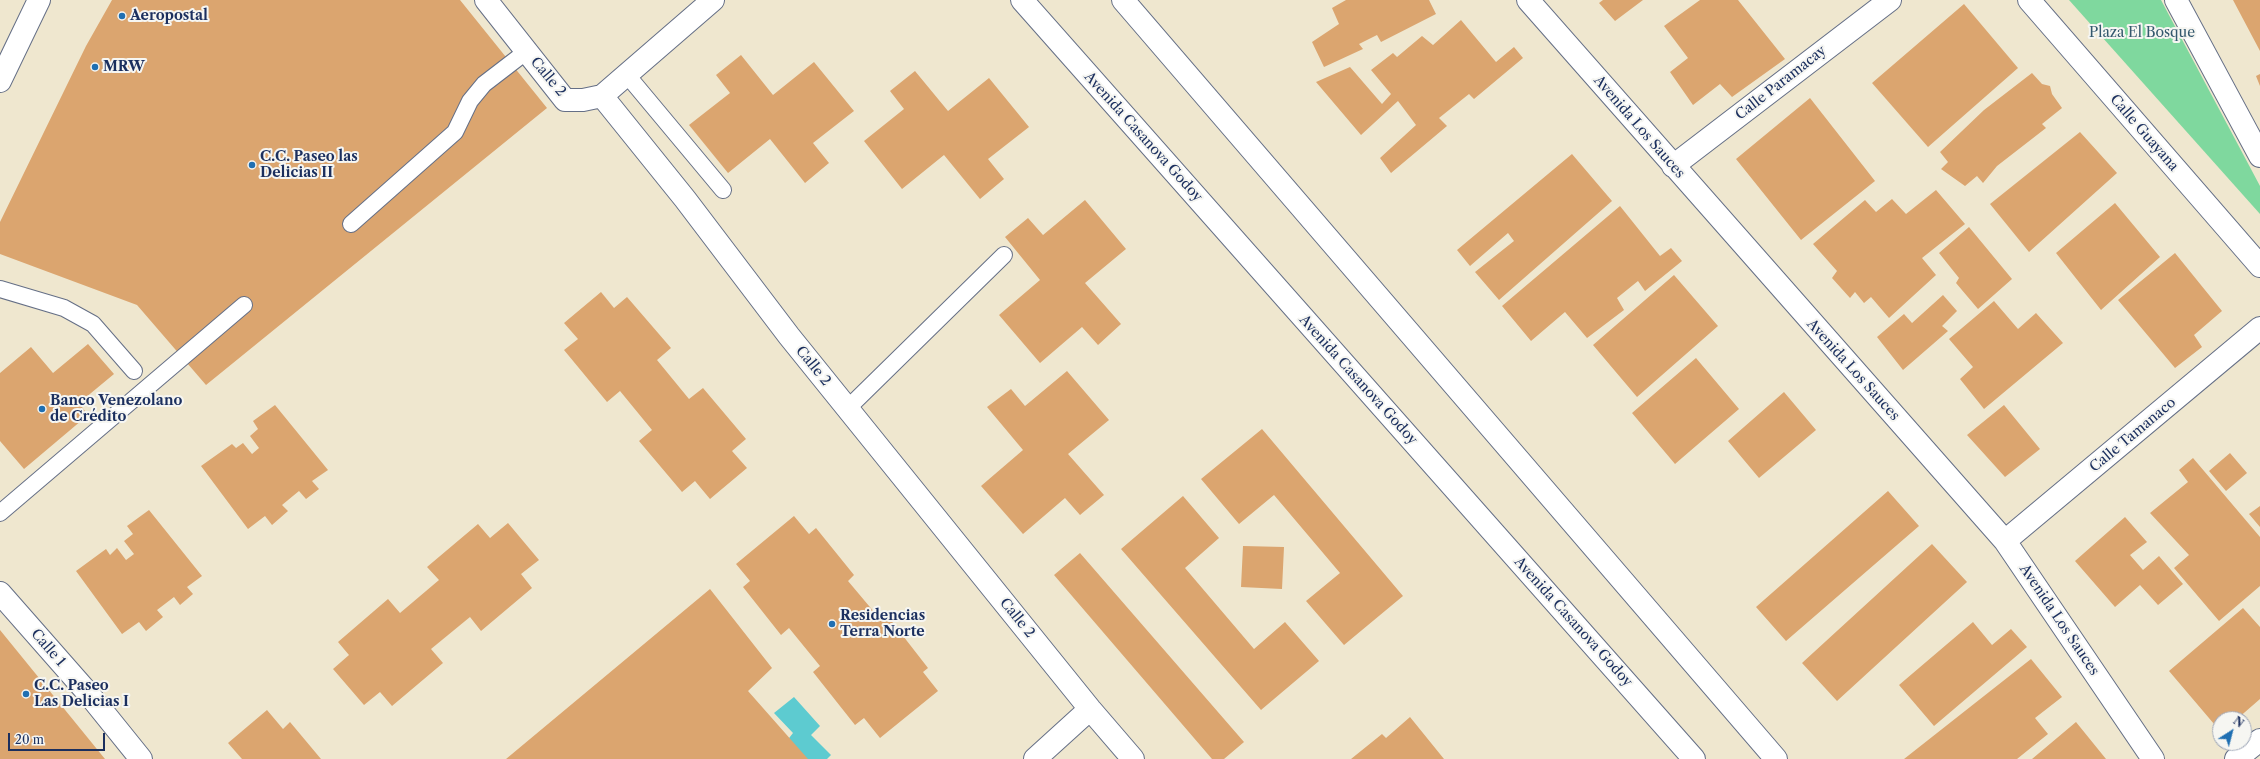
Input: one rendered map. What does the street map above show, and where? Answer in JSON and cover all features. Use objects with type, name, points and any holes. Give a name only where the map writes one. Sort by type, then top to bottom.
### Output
[{"type":"street","points":[[0,81],[39,0]]},
{"type":"street","name":"Calle 2","points":[[486,0],[565,100],[583,100],[602,96],[685,199],[789,336],[1090,709],[1133,759]]},
{"type":"street","points":[[602,96],[713,0]]},
{"type":"street","name":"Avenida Casanova Godoy","points":[[1022,0],[1694,759]]},
{"type":"street","points":[[1123,0],[1776,759]]},
{"type":"street","name":"Avenida Los Sauces","points":[[1528,0],[2005,541],[2153,759]]},
{"type":"street","name":"Calle Paramacay","points":[[1673,166],[1890,0]]},
{"type":"street","name":"Calle Guayana","points":[[2028,0],[2260,266]]},
{"type":"street","points":[[2176,0],[2260,156]]},
{"type":"street","name":"Calle Tamanaco","points":[[2005,541],[2260,328]]},
{"type":"street","name":"Calle 1","points":[[0,593],[87,692],[141,759]]},
{"type":"street","points":[[1035,759],[1090,709]]},
{"type":"street","points":[[2236,759],[2260,740]]},
{"type":"lane","points":[[351,224],[455,132],[470,101],[484,84],[527,51]]},
{"type":"lane","points":[[627,74],[723,190]]},
{"type":"lane","points":[[848,408],[1004,255]]},
{"type":"lane","points":[[0,289],[64,308],[93,324],[134,371]]},
{"type":"lane","points":[[0,513],[244,305]]},
{"type":"green space","name":"Plaza El Bosque","points":[[2069,0],[2161,0],[2260,186],[2260,214]]},
{"type":"water","points":[[794,697],[820,726],[811,735],[831,755],[827,759],[803,759],[786,742],[793,733],[774,713]]},
{"type":"building","name":"C.C. Paseo las Delicias II","points":[[112,0],[460,0],[547,108],[206,385],[137,305],[0,254],[0,222],[86,46]]},
{"type":"building","points":[[1346,0],[1429,0],[1436,14],[1381,42],[1377,35],[1359,44],[1363,49],[1324,67],[1312,42],[1339,24],[1332,8]]},
{"type":"building","points":[[1603,0],[1643,0],[1615,21],[1599,3]]},
{"type":"building","points":[[1700,0],[1738,0],[1785,59],[1732,97],[1720,84],[1693,105],[1670,72],[1688,58],[1664,26]]},
{"type":"building","points":[[2233,0],[2260,0],[2260,51]]},
{"type":"building","points":[[1964,4],[2018,68],[1928,147],[1872,83]]},
{"type":"building","points":[[1461,20],[1496,62],[1514,47],[1523,58],[1474,99],[1469,94],[1439,118],[1447,126],[1391,173],[1380,158],[1416,125],[1398,101],[1361,135],[1316,82],[1350,67],[1382,104],[1391,94],[1371,70],[1393,53],[1397,57],[1422,36],[1433,45]]},
{"type":"building","points":[[741,55],[773,95],[814,62],[854,111],[813,143],[829,163],[805,183],[770,139],[728,173],[689,125],[730,93],[716,75]]},
{"type":"building","points":[[915,71],[948,111],[989,78],[1029,127],[988,159],[1004,179],[980,199],[944,155],[902,189],[864,141],[904,109],[890,91]]},
{"type":"building","points":[[2032,73],[2042,84],[2050,86],[2052,94],[2062,108],[2042,124],[2046,128],[1997,166],[1983,183],[1977,176],[1965,186],[1941,169],[1948,162],[1940,152],[1984,110]]},
{"type":"building","points":[[2260,74],[2260,86],[2256,76]]},
{"type":"building","points":[[1810,98],[1875,181],[1801,240],[1736,159]]},
{"type":"building","points":[[2080,132],[2117,173],[2029,252],[1990,204]]},
{"type":"building","points":[[1572,154],[1612,201],[1499,300],[1475,272],[1514,241],[1508,233],[1470,266],[1457,250]]},
{"type":"building","points":[[1936,190],[1965,224],[1922,258],[1936,275],[1889,318],[1871,297],[1864,303],[1855,292],[1850,298],[1832,278],[1837,271],[1813,244],[1865,200],[1876,212],[1892,199],[1906,214]]},
{"type":"building","points":[[1085,200],[1126,249],[1085,283],[1121,324],[1098,345],[1082,327],[1040,363],[999,315],[1040,280],[1005,237],[1028,218],[1043,235]]},
{"type":"building","points":[[2115,203],[2160,257],[2101,310],[2056,253]]},
{"type":"building","points":[[1620,206],[1660,256],[1671,248],[1682,261],[1645,291],[1638,281],[1617,298],[1624,310],[1587,338],[1565,312],[1531,341],[1502,306]]},
{"type":"building","points":[[1969,227],[2012,279],[1978,309],[1956,283],[1959,278],[1939,253]]},
{"type":"building","points":[[2175,253],[2222,311],[2194,335],[2202,347],[2175,368],[2118,300]]},
{"type":"building","points":[[1674,275],[1718,326],[1637,397],[1593,345]]},
{"type":"building","points":[[601,292],[614,308],[627,297],[671,348],[657,360],[689,399],[703,388],[746,439],[732,451],[747,468],[710,499],[695,481],[682,492],[639,441],[652,430],[620,391],[607,402],[564,350],[578,339],[564,323]]},
{"type":"building","points":[[1943,295],[1957,311],[1942,326],[1948,331],[1903,370],[1877,337],[1904,314],[1912,323]]},
{"type":"building","points":[[1994,301],[2018,329],[2036,313],[2063,343],[1984,409],[1960,379],[1973,367],[1949,339]]},
{"type":"building","name":"Banco Venezolano de Crédito","points":[[88,344],[114,374],[79,403],[88,415],[24,469],[0,441],[0,373],[31,347],[53,373]]},
{"type":"building","points":[[1696,358],[1739,409],[1675,464],[1632,413]]},
{"type":"building","points":[[1067,371],[1109,420],[1068,454],[1104,495],[1080,515],[1065,498],[1023,534],[981,486],[1023,450],[987,407],[1011,389],[1025,406]]},
{"type":"building","points":[[1784,392],[1816,430],[1759,478],[1728,441]]},
{"type":"building","points":[[275,405],[328,470],[312,481],[319,489],[306,499],[299,491],[282,505],[288,511],[272,525],[265,516],[248,529],[201,466],[232,444],[236,448],[243,443],[252,454],[259,448],[250,436],[258,429],[253,421]]},
{"type":"building","points":[[2004,405],[2040,449],[2005,477],[1967,435]]},
{"type":"building","points":[[1262,429],[1403,596],[1344,645],[1306,601],[1340,573],[1274,495],[1239,524],[1201,479]]},
{"type":"building","points":[[2230,453],[2247,473],[2226,491],[2209,471]]},
{"type":"building","points":[[2193,458],[2260,537],[2260,586],[2219,621],[2174,568],[2189,555],[2150,513],[2188,482],[2179,470]]},
{"type":"building","points":[[1888,491],[1919,526],[1786,641],[1756,607]]},
{"type":"building","points":[[1183,496],[1219,538],[1185,568],[1254,649],[1285,622],[1319,661],[1261,710],[1121,549]]},
{"type":"building","points":[[2260,506],[2260,527],[2249,514]]},
{"type":"building","points":[[149,510],[202,576],[187,587],[193,594],[180,605],[174,597],[157,610],[163,617],[146,631],[139,622],[122,634],[76,571],[106,549],[110,555],[117,548],[126,560],[134,554],[124,541],[133,534],[127,526]]},
{"type":"building","name":"Residencias Terra Norte","points":[[794,516],[809,534],[816,528],[854,575],[848,581],[880,619],[886,614],[928,668],[923,672],[938,691],[880,738],[864,718],[855,725],[813,672],[820,666],[789,628],[781,635],[743,587],[750,581],[736,564]]},
{"type":"building","points":[[2125,517],[2147,542],[2130,555],[2143,570],[2159,556],[2183,584],[2158,605],[2140,585],[2115,607],[2075,561]]},
{"type":"building","points":[[508,523],[539,560],[521,574],[532,588],[481,631],[470,617],[431,649],[443,663],[392,706],[380,692],[364,705],[333,669],[349,655],[338,642],[388,599],[400,613],[439,580],[427,567],[478,524],[490,538]]},
{"type":"building","points":[[1932,544],[1967,582],[1837,701],[1802,663]]},
{"type":"building","points":[[1243,546],[1284,547],[1282,589],[1241,587]]},
{"type":"building","points":[[1080,553],[1244,742],[1224,759],[1212,759],[1054,575]]},
{"type":"building","points":[[710,589],[772,668],[748,691],[808,759],[506,759]]},
{"type":"building","points":[[2243,608],[2260,627],[2260,699],[2246,711],[2212,711],[2212,722],[2169,671]]},
{"type":"building","points":[[1973,622],[1992,645],[2011,629],[2027,647],[1934,726],[1899,685]]},
{"type":"building","name":"C.C. Paseo Las Delicias I","points":[[0,630],[105,759],[0,759]]},
{"type":"building","points":[[2031,659],[2062,697],[2035,718],[2048,734],[2017,759],[1904,759]]},
{"type":"building","points":[[267,710],[283,729],[290,722],[321,759],[242,759],[228,743]]},
{"type":"building","points":[[1410,717],[1444,759],[1351,759],[1382,734],[1386,738]]},
{"type":"building","points":[[2076,722],[2106,759],[2032,759]]},
{"type":"place","name":"Aeropostal","points":[[122,16]]},
{"type":"place","name":"MRW","points":[[95,67]]},
{"type":"place","name":"C.C. Paseo las Delicias II","points":[[252,165]]},
{"type":"place","name":"Banco Venezolano de Crédito","points":[[42,409]]},
{"type":"place","name":"Residencias Terra Norte","points":[[832,624]]},
{"type":"place","name":"C.C. Paseo Las Delicias I","points":[[26,694]]}]
